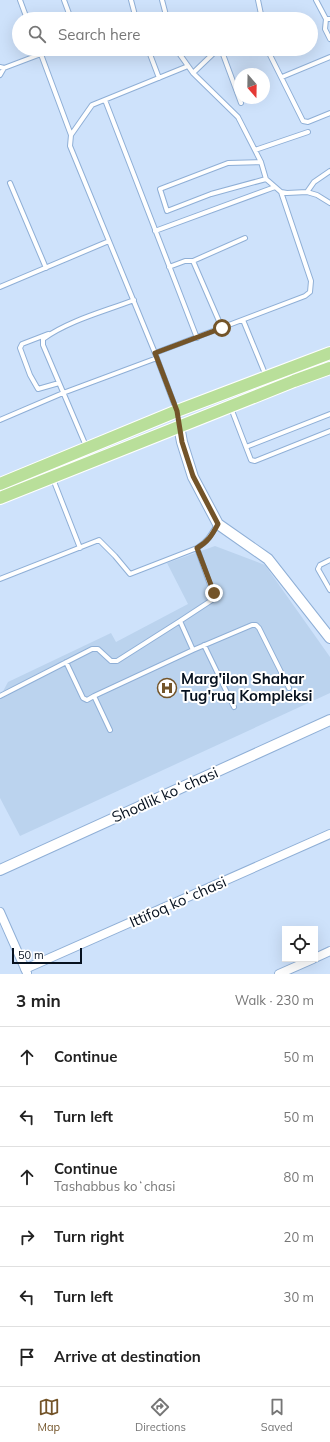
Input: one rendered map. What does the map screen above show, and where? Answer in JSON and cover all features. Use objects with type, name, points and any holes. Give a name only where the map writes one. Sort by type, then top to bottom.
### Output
[{"type":"main road","points":[[0,484],[177,411],[330,353]]},
{"type":"main road","points":[[0,498],[179,426],[330,368]]},
{"type":"main road","points":[[177,411],[179,426]]},
{"type":"street","points":[[179,426],[182,442],[193,476],[218,524],[268,559],[328,633]]},
{"type":"street","name":"Shodlik koʻchasi","points":[[0,870],[330,720]]},
{"type":"street","name":"Ittifoq koʻchasi","points":[[26,972],[330,834]]},
{"type":"street","points":[[0,912],[26,972]]},
{"type":"street","points":[[318,958],[330,953]]},
{"type":"street","points":[[279,974],[307,962]]},
{"type":"lane","points":[[20,0],[25,12]]},
{"type":"lane","points":[[64,0],[68,12]]},
{"type":"lane","points":[[131,0],[134,12]]},
{"type":"lane","points":[[162,0],[165,12]]},
{"type":"lane","points":[[258,0],[261,12]]},
{"type":"lane","points":[[316,0],[328,19],[325,29],[330,39]]},
{"type":"lane","points":[[62,10],[67,8]]},
{"type":"lane","points":[[0,75],[2,67],[28,56]]},
{"type":"lane","points":[[42,56],[71,135],[70,146],[74,158],[134,300],[177,411]]},
{"type":"lane","points":[[151,56],[159,78]]},
{"type":"lane","points":[[155,353],[305,296],[310,292],[311,287],[311,281],[306,264],[280,192],[266,178],[262,162],[238,117],[193,73],[181,56]]},
{"type":"lane","points":[[193,73],[211,56]]},
{"type":"lane","points":[[224,56],[234,84]]},
{"type":"lane","points":[[271,56],[303,122],[308,122],[330,113]]},
{"type":"lane","points":[[282,77],[330,57]]},
{"type":"lane","points":[[71,135],[92,105],[188,66]]},
{"type":"lane","points":[[105,100],[197,338]]},
{"type":"lane","points":[[255,150],[308,132]]},
{"type":"lane","points":[[262,162],[228,163],[160,189],[167,211],[211,194],[266,178]]},
{"type":"lane","points":[[307,192],[314,182],[330,171]]},
{"type":"lane","points":[[10,183],[46,268]]},
{"type":"lane","points":[[155,231],[275,187]]},
{"type":"lane","points":[[280,192],[307,192],[317,195],[330,203]]},
{"type":"lane","points":[[169,267],[185,261],[193,261],[245,238]]},
{"type":"lane","points":[[0,287],[109,241]]},
{"type":"lane","points":[[193,261],[222,328]]},
{"type":"lane","points":[[87,448],[43,345],[43,339],[68,325],[134,300]]},
{"type":"lane","points":[[243,320],[266,377]]},
{"type":"lane","points":[[54,332],[22,344],[20,348],[30,375],[38,389],[59,383]]},
{"type":"lane","points":[[0,420],[64,393],[157,358]]},
{"type":"lane","points":[[230,406],[251,460],[255,461],[330,431]]},
{"type":"lane","points":[[246,447],[330,414]]},
{"type":"lane","points":[[52,477],[80,548]]},
{"type":"lane","points":[[0,579],[98,540],[116,556],[130,574],[205,544],[218,524]]},
{"type":"lane","points":[[0,696],[95,648],[112,661],[117,661],[212,600],[214,596],[197,548]]},
{"type":"lane","points":[[330,560],[320,565],[318,569],[330,590]]},
{"type":"lane","points":[[180,621],[193,650]]},
{"type":"lane","points":[[66,662],[83,698],[87,700],[204,645],[252,625],[256,625],[259,628],[289,688]]},
{"type":"lane","points":[[204,645],[234,707]]},
{"type":"lane","points":[[94,696],[110,730]]},
{"type":"shaded area","name":"Marg'ilon Shahar Tug'ruq Kompleksi","points":[[215,546],[265,565],[330,657],[330,693],[20,836],[0,798],[0,697],[8,682],[111,633],[116,642],[188,604],[167,563]]},
{"type":"place","name":"Marg'ilon Shahar Tug'ruq Kompleksi","points":[[167,688]]},
{"type":"route","points":[[214,593],[197,548],[205,544],[218,524],[193,476],[182,442],[177,411],[155,353],[222,328]]}]
